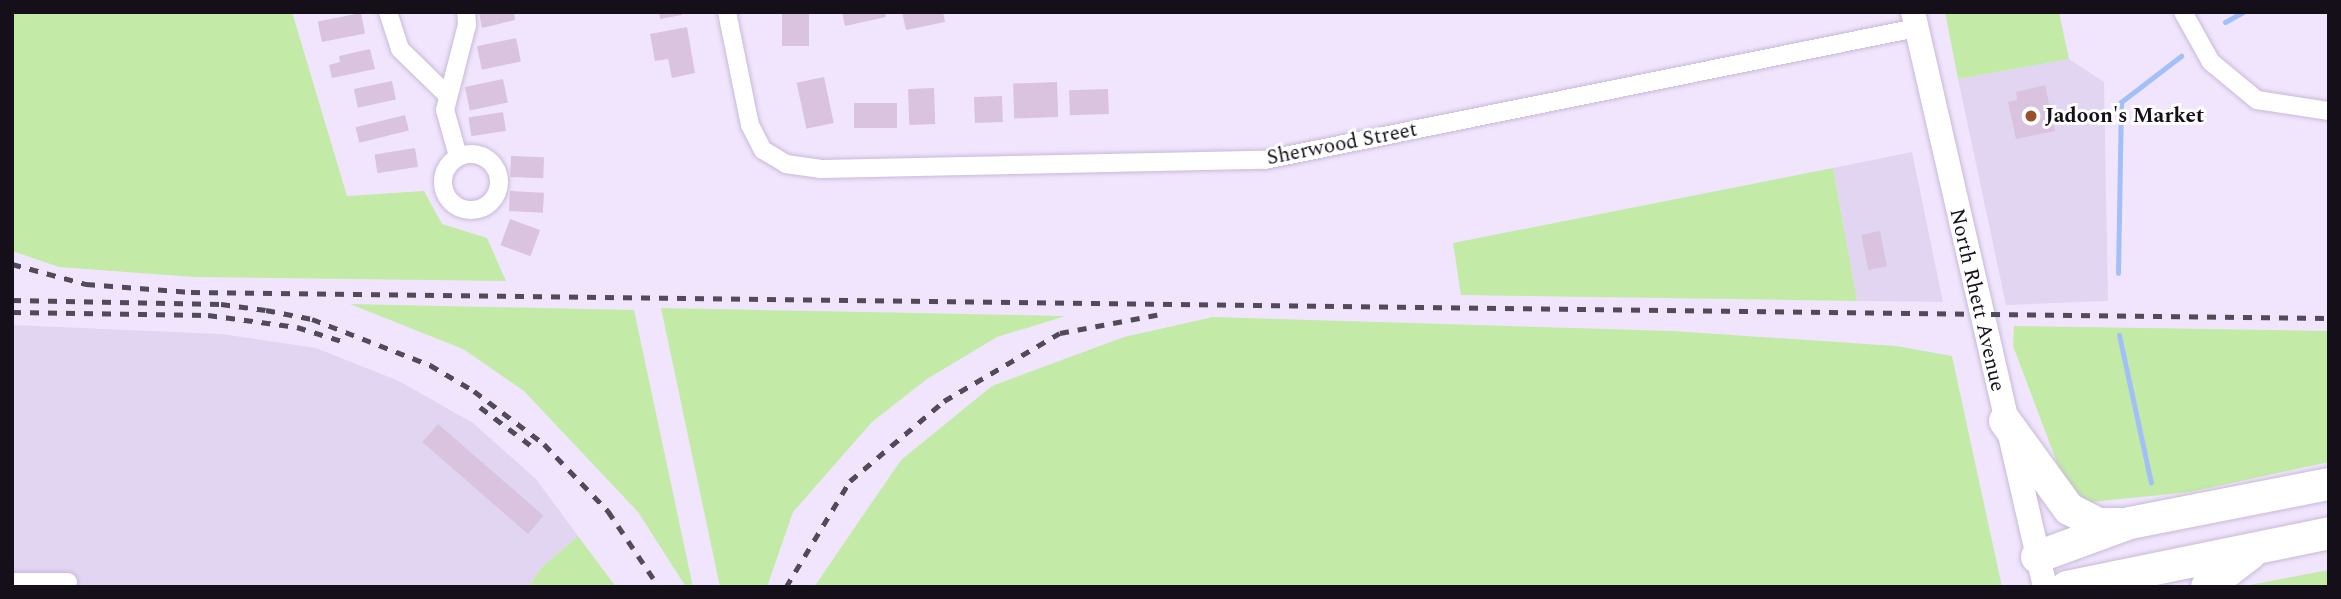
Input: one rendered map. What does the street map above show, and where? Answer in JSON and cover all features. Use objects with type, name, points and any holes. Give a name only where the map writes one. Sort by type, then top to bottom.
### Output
[{"type":"highway","points":[[2005,421],[2069,509],[2099,524],[2130,523],[2329,484]]},
{"type":"highway","points":[[2041,572],[2130,523]]},
{"type":"highway","points":[[2067,587],[2122,581],[2266,545],[2329,533]]},
{"type":"highway","points":[[2207,587],[2234,562],[2266,545]]},
{"type":"main road","name":"North Rhett Avenue","points":[[1914,20],[2041,572]]},
{"type":"street","points":[[388,12],[400,49],[447,95]]},
{"type":"street","points":[[458,156],[446,126],[447,95],[467,25],[466,12]]},
{"type":"street","name":"Sherwood Street","points":[[727,12],[750,125],[763,150],[786,164],[820,169],[1230,164],[1914,20]]},
{"type":"street","points":[[2183,12],[2211,62],[2257,100],[2329,111]]},
{"type":"street","points":[[12,582],[68,582]]},
{"type":"shaded area","points":[[2069,59],[2104,82],[2108,301],[2006,305],[1958,79]]},
{"type":"shaded area","points":[[1912,152],[1943,302],[1857,301],[1833,168]]},
{"type":"shaded area","points":[[12,325],[222,334],[316,348],[399,381],[473,423],[536,479],[578,536],[542,567],[528,587],[12,587]]},
{"type":"green space","points":[[12,12],[292,12],[347,196],[424,191],[442,224],[487,238],[506,281],[194,277],[59,267],[12,251]]},
{"type":"green space","points":[[1945,12],[2059,12],[2069,59],[1958,79]]},
{"type":"green space","points":[[1833,168],[1857,301],[1461,295],[1453,243]]},
{"type":"green space","points":[[350,304],[634,310],[693,587],[686,587],[638,512],[524,391],[463,349]]},
{"type":"green space","points":[[661,308],[1066,316],[997,337],[927,379],[872,422],[793,512],[767,587],[720,587]]},
{"type":"green space","points":[[1213,317],[1673,331],[1896,346],[1952,356],[2002,587],[814,587],[901,460],[992,386],[1124,337]]},
{"type":"green space","points":[[2014,326],[2329,331],[2329,462],[2190,492],[2091,502],[2067,489],[2013,346]]},
{"type":"green space","points":[[578,536],[616,587],[528,587],[542,567]]},
{"type":"green space","points":[[2329,570],[2329,587],[2239,587]]},
{"type":"building","points":[[479,12],[514,12],[515,20],[482,28]]},
{"type":"building","points":[[659,12],[682,12],[682,15],[660,19]]},
{"type":"building","points":[[782,12],[809,12],[809,46],[782,46]]},
{"type":"building","points":[[842,12],[885,12],[886,17],[845,26]]},
{"type":"building","points":[[902,12],[943,12],[945,22],[906,30]]},
{"type":"building","points":[[361,13],[365,34],[322,42],[318,21]]},
{"type":"building","points":[[687,27],[695,73],[672,78],[668,59],[655,61],[650,34]]},
{"type":"building","points":[[516,38],[521,61],[482,70],[477,46]]},
{"type":"building","points":[[370,49],[375,69],[332,78],[329,65],[340,62],[339,56]]},
{"type":"building","points":[[824,77],[834,123],[806,129],[797,83]]},
{"type":"building","points":[[503,79],[508,102],[470,111],[465,87]]},
{"type":"building","points":[[392,81],[396,100],[358,108],[354,89]]},
{"type":"building","points":[[1057,82],[1058,117],[1014,119],[1013,84]]},
{"type":"building","name":"Jadoon's Market","points":[[2045,85],[2055,131],[2016,139],[2008,102],[2017,100],[2016,92]]},
{"type":"building","points":[[934,88],[935,124],[909,125],[908,89]]},
{"type":"building","points":[[1108,89],[1109,114],[1070,115],[1069,90]]},
{"type":"building","points":[[1002,96],[1003,122],[975,123],[974,97]]},
{"type":"building","points":[[854,103],[897,103],[897,128],[854,128]]},
{"type":"building","points":[[503,112],[506,131],[471,136],[468,117]]},
{"type":"building","points":[[405,115],[409,131],[359,143],[356,127]]},
{"type":"building","points":[[415,148],[418,167],[377,173],[375,154]]},
{"type":"building","points":[[511,156],[544,157],[543,178],[510,177]]},
{"type":"building","points":[[510,191],[544,193],[543,213],[509,211]]},
{"type":"building","points":[[510,219],[540,230],[530,256],[500,245]]},
{"type":"building","points":[[1880,231],[1887,266],[1868,270],[1861,235]]},
{"type":"building","points":[[438,424],[544,516],[528,534],[422,442]]},
{"type":"waterway","points":[[2225,22],[2243,12]]},
{"type":"waterway","points":[[2118,273],[2121,102],[2181,56]]},
{"type":"waterway","points":[[2119,335],[2151,483]]},
{"type":"railway","points":[[12,264],[86,284],[191,292],[2329,318]]},
{"type":"railway","points":[[12,300],[221,304],[266,310],[312,319],[430,365],[474,391],[544,444],[608,511],[659,587]]},
{"type":"railway","points":[[12,312],[208,315],[297,327],[348,343]]},
{"type":"railway","points":[[786,587],[850,481],[944,401],[1060,333],[1166,313]]},
{"type":"railway","points":[[480,407],[530,445]]},
{"type":"place","name":"Jadoon's Market","points":[[2031,116]]}]
